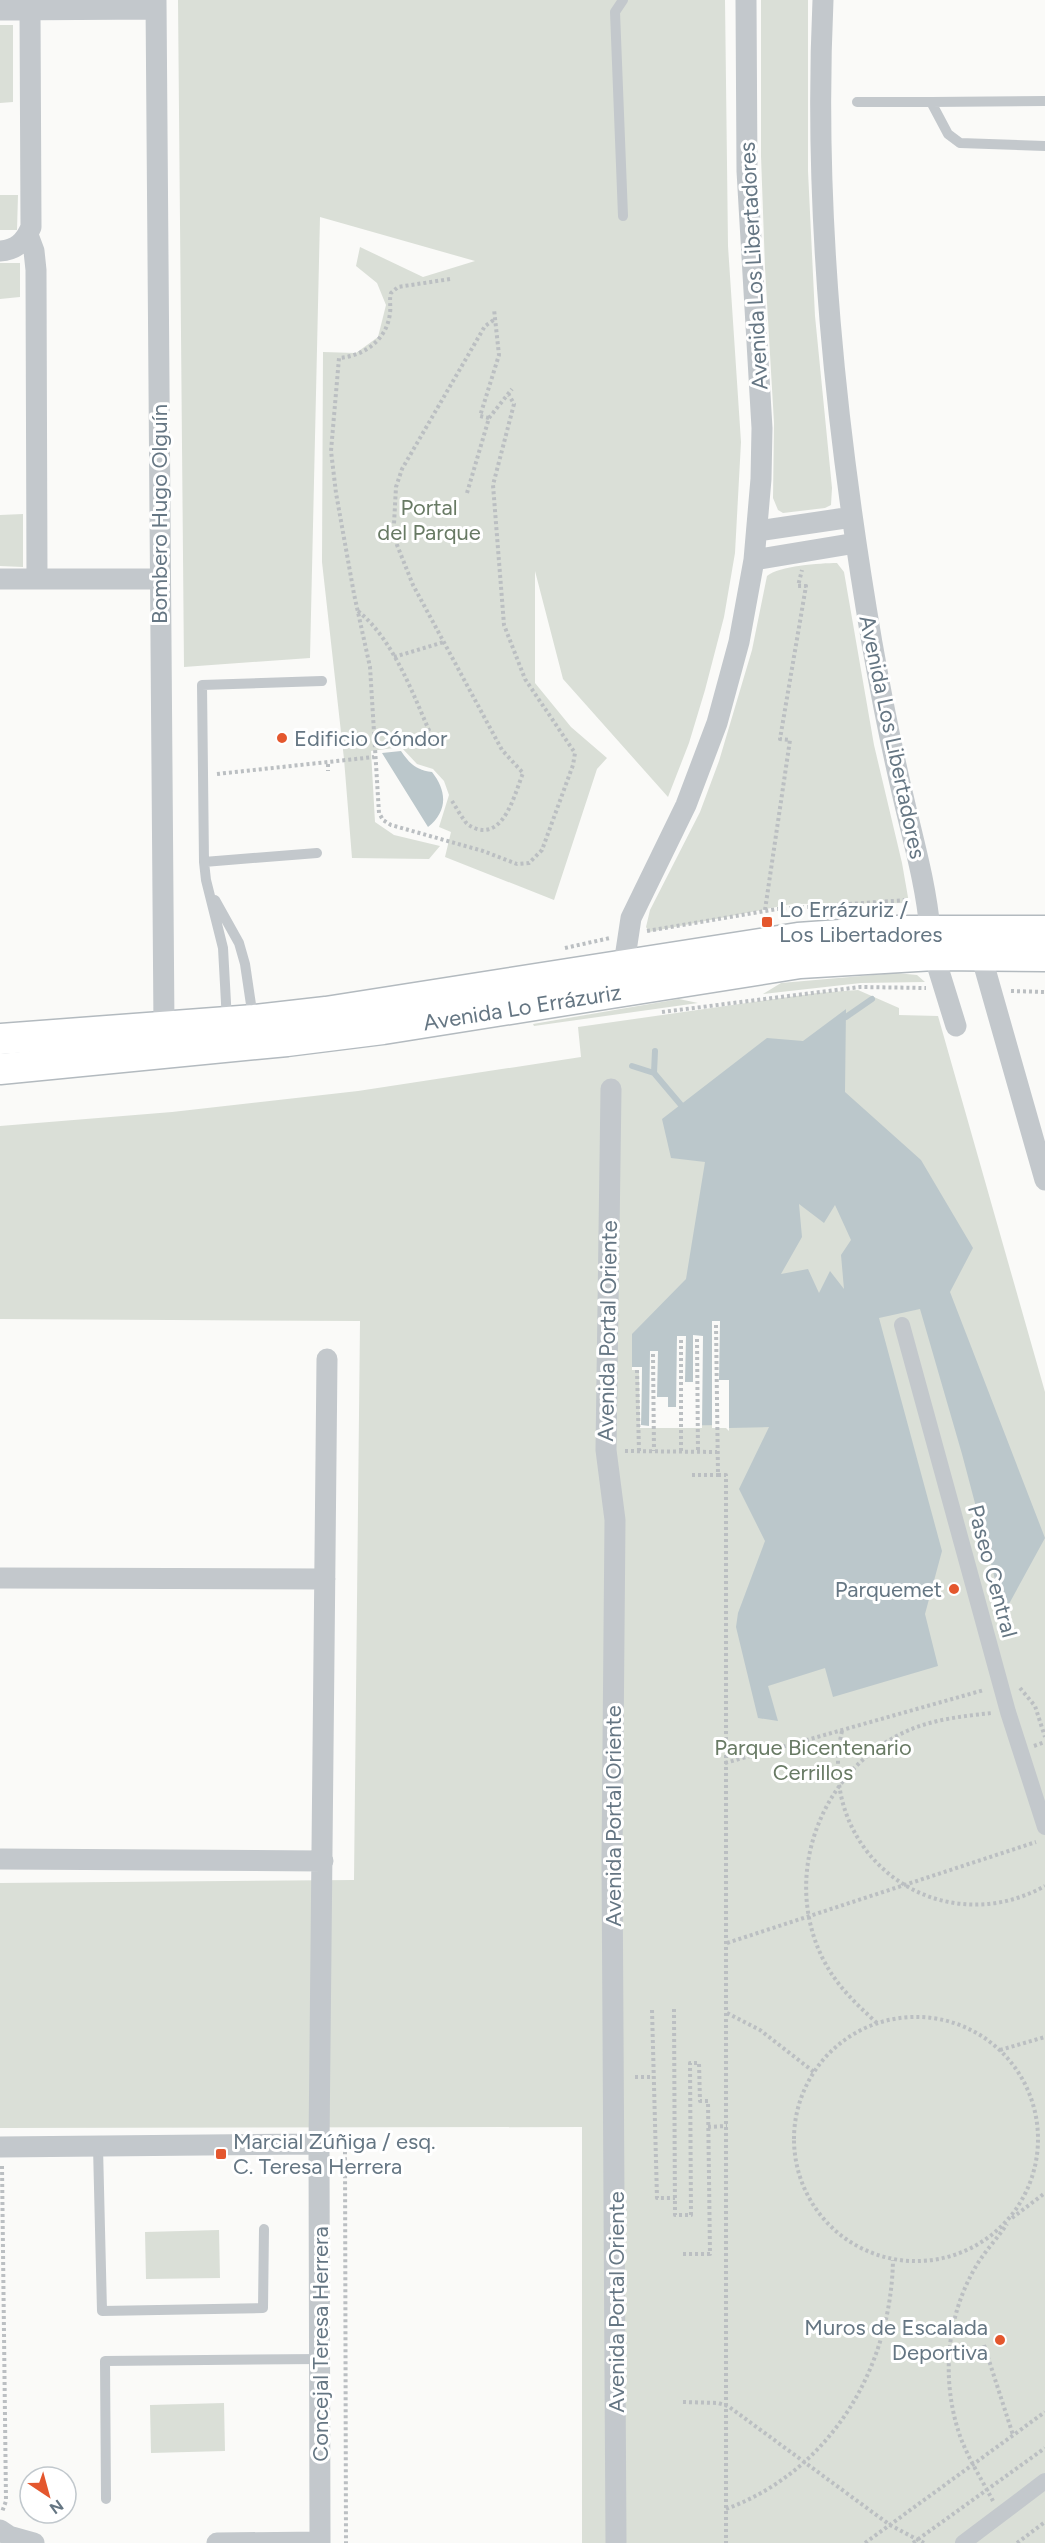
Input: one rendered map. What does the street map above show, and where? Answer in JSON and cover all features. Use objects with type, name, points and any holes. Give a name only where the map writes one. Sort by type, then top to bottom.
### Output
[{"type":"main road","name":"Avenida Lo Errázuriz","points":[[0,1070],[382,1029],[779,965],[837,959],[932,942],[1045,931]]},
{"type":"main road","name":"Avenida Lo Errázuriz","points":[[0,1039],[240,1021],[383,1004],[776,940],[850,933],[932,942],[981,955],[1045,956]]},
{"type":"street","name":"Avenida Los Libertadores","points":[[626,965],[629,930],[634,911],[686,805],[717,723],[739,642],[754,560],[762,428],[747,171],[746,0]]},
{"type":"street","name":"Avenida Los Libertadores","points":[[823,0],[821,103],[826,240],[837,396],[852,517],[874,655],[923,883],[932,942],[956,1026]]},
{"type":"street","points":[[0,10],[156,5]]},
{"type":"street","name":"Bombero Hugo Olguín","points":[[156,5],[164,1027]]},
{"type":"street","points":[[30,10],[31,219],[28,235],[34,251],[36,270],[37,579]]},
{"type":"street","points":[[0,251],[16,247],[28,235]]},
{"type":"street","points":[[757,531],[852,517]]},
{"type":"street","points":[[754,560],[856,543]]},
{"type":"street","points":[[0,579],[160,579]]},
{"type":"street","points":[[981,955],[1045,1180]]},
{"type":"street","name":"Avenida Portal Oriente","points":[[611,1089],[606,1450],[615,1520],[612,1860],[616,2543]]},
{"type":"street","name":"Paseo Central","points":[[902,1325],[1008,1712],[1045,1827]]},
{"type":"street","name":"Concejal Teresa Herrera","points":[[320,2542],[319,2144],[327,1359]]},
{"type":"street","points":[[0,1578],[324,1579]]},
{"type":"street","points":[[0,1859],[323,1861]]},
{"type":"street","points":[[1,2147],[319,2144]]},
{"type":"street","points":[[963,2543],[1045,2481]]},
{"type":"street","points":[[0,2530],[9,2536],[34,2543]]},
{"type":"street","points":[[217,2543],[320,2542]]},
{"type":"lane","points":[[623,0],[615,12],[624,216]]},
{"type":"lane","points":[[857,102],[1045,101]]},
{"type":"lane","points":[[932,102],[948,134],[960,143],[1045,146]]},
{"type":"lane","points":[[240,1021],[206,880],[202,685],[322,681]]},
{"type":"lane","points":[[204,862],[317,853]]},
{"type":"lane","points":[[211,895],[239,943],[245,964],[240,1021]]},
{"type":"lane","points":[[98,2147],[102,2311],[263,2308],[264,2229]]},
{"type":"lane","points":[[106,2499],[105,2361],[320,2359]]},
{"type":"path","points":[[450,279],[398,287],[391,294],[390,313],[382,335],[362,352],[350,357],[339,358],[331,451],[336,493],[373,689],[374,758],[378,808],[387,824],[483,851],[517,864],[529,863],[542,850],[573,765],[574,753],[525,679],[504,625],[493,485],[513,406],[509,395]]},
{"type":"path","points":[[489,418],[480,416],[499,355],[494,309]]},
{"type":"path","points":[[452,801],[465,822],[473,828],[492,829],[501,823],[523,773],[502,750],[413,585],[397,545],[393,507],[396,487],[410,454],[485,326],[495,319]]},
{"type":"path","points":[[467,493],[489,418],[512,389]]},
{"type":"path","points":[[765,910],[790,740],[780,739],[806,586],[798,586],[804,552]]},
{"type":"path","points":[[358,610],[368,619],[394,657],[436,746]]},
{"type":"path","points":[[394,657],[444,642]]},
{"type":"path","points":[[203,776],[374,758]]},
{"type":"path","points":[[328,764],[328,771]]},
{"type":"path","points":[[716,1325],[718,1475]]},
{"type":"path","points":[[698,1339],[698,1452]]},
{"type":"path","points":[[681,1340],[681,1451]]},
{"type":"path","points":[[653,1354],[654,1451]]},
{"type":"path","points":[[637,1370],[639,1451]]},
{"type":"path","points":[[606,1450],[717,1452]]},
{"type":"path","points":[[692,1475],[726,1475],[728,2406],[726,2543]]},
{"type":"path","points":[[725,1763],[1002,1685],[1019,1687],[1030,1698],[1044,1726],[1045,1737]]},
{"type":"path","points":[[877,2023],[850,1998],[831,1973],[817,1945],[809,1916],[806,1886],[811,1843],[821,1816],[838,1787],[867,1756],[907,1731],[943,1720],[1008,1712]]},
{"type":"path","points":[[842,1731],[837,1755],[838,1787],[848,1820],[860,1843],[876,1864],[904,1885],[945,1902],[978,1905],[1011,1900],[1045,1886]]},
{"type":"path","points":[[727,1943],[1045,1839]]},
{"type":"path","points":[[674,2009],[675,2215],[691,2215],[690,2063],[699,2063],[700,2100],[708,2100],[710,2254],[683,2254]]},
{"type":"path","points":[[652,2010],[657,2198],[675,2198]]},
{"type":"path","points":[[727,2013],[760,2030],[814,2072]]},
{"type":"path","points":[[1000,2515],[960,2434],[949,2376],[950,2342],[957,2308],[970,2276],[1011,2219],[1033,2176],[1038,2147],[1038,2128],[1028,2090],[1019,2073],[1000,2050],[969,2029],[942,2020],[914,2017],[877,2023],[841,2042],[814,2072],[801,2096],[793,2131],[794,2157],[801,2183],[819,2213],[838,2233],[868,2252],[894,2260],[921,2262],[948,2258],[981,2243],[1011,2219],[1045,2193]]},
{"type":"path","points":[[1000,2050],[1045,2037]]},
{"type":"path","points":[[635,2077],[653,2077]]},
{"type":"path","points":[[708,2127],[727,2126]]},
{"type":"path","points":[[319,2144],[342,2144],[345,2151],[346,2543]]},
{"type":"path","points":[[0,2518],[6,2501],[1,2147]]},
{"type":"path","points":[[726,2509],[764,2491],[804,2463],[841,2422],[868,2375],[885,2324],[894,2260]]},
{"type":"path","points":[[984,2345],[1013,2435]]},
{"type":"path","points":[[683,2402],[718,2403],[728,2406],[890,2525],[916,2541],[924,2543]]},
{"type":"path","points":[[865,2543],[1045,2412]]},
{"type":"path","points":[[916,2541],[1045,2448]]},
{"type":"path","points":[[1017,2543],[1045,2522]]},
{"type":"green space","name":"Portal del Parque","points":[[178,0],[725,0],[728,246],[741,442],[735,553],[724,617],[689,743],[668,797],[563,679],[535,571],[535,683],[571,727],[607,758],[597,769],[554,900],[445,857],[451,832],[439,827],[449,795],[444,781],[433,769],[417,764],[401,747],[371,751],[375,822],[394,835],[440,846],[429,859],[352,858],[344,759],[322,562],[323,352],[356,353],[378,337],[386,305],[377,283],[356,266],[360,247],[423,277],[475,261],[320,217],[310,658],[184,667]]},
{"type":"green space","points":[[761,0],[808,0],[808,171],[815,316],[832,488],[831,505],[825,508],[783,513],[778,510],[773,498],[774,423],[761,156]]},
{"type":"green space","points":[[0,25],[13,25],[13,102],[0,103]]},
{"type":"green space","points":[[0,195],[18,195],[17,230],[0,230]]},
{"type":"green space","points":[[0,263],[20,263],[20,297],[0,299]]},
{"type":"green space","points":[[23,514],[23,567],[0,566],[0,515]]},
{"type":"green space","points":[[837,563],[844,572],[874,745],[902,863],[909,903],[792,904],[649,932],[646,927],[650,910],[700,812],[719,761],[752,650],[767,576],[790,567]]},
{"type":"green space","points":[[896,973],[917,975],[925,982],[861,983],[763,994],[781,983]]},
{"type":"green space","name":"Parque Bicentenario Cerrillos","points":[[858,990],[899,1008],[899,1015],[938,1016],[1045,1392],[1045,2543],[582,2543],[582,2127],[0,2128],[0,1883],[354,1880],[360,1321],[0,1319],[0,1126],[172,1112],[358,1091],[581,1057],[578,1027],[817,993]]},
{"type":"green space","points":[[679,999],[698,1003],[534,1026],[533,1024]]},
{"type":"green space","points":[[219,2230],[220,2278],[146,2279],[145,2232]]},
{"type":"green space","points":[[224,2403],[225,2451],[151,2453],[150,2405]]},
{"type":"shaded area","points":[[401,751],[414,766],[432,772],[441,786],[442,808],[435,821],[428,827],[382,753]]},
{"type":"shaded area","points":[[846,1009],[845,1092],[921,1160],[973,1248],[950,1292],[1045,1538],[1004,1613],[962,1454],[920,1309],[879,1318],[942,1551],[925,1614],[938,1666],[833,1697],[825,1668],[768,1686],[778,1721],[758,1718],[736,1627],[738,1613],[765,1541],[739,1489],[769,1427],[641,1426],[642,1367],[632,1367],[632,1334],[686,1279],[705,1162],[671,1158],[662,1119],[767,1038],[803,1041]],"holes":[[[799,1204],[824,1223],[835,1205],[851,1240],[841,1255],[844,1289],[830,1271],[819,1293],[808,1269],[781,1274],[802,1237]]]},
{"type":"pier","points":[[712,1321],[720,1321],[719,1380],[729,1380],[729,1431],[726,1428],[712,1428]]},
{"type":"pier","points":[[693,1335],[703,1336],[702,1428],[640,1428],[639,1370],[632,1370],[632,1367],[642,1367],[641,1425],[649,1426],[650,1351],[658,1351],[657,1397],[668,1397],[668,1407],[676,1407],[677,1336],[686,1336],[685,1382],[693,1382]]},
{"type":"waterway","points":[[846,1017],[872,999]]},
{"type":"waterway","points":[[654,1073],[655,1051]]},
{"type":"waterway","points":[[632,1066],[654,1073],[681,1105]]},
{"type":"place","name":"Edificio Cóndor","points":[[282,738]]},
{"type":"place","name":"Lo Errázuriz / Los Libertadores","points":[[767,922]]},
{"type":"place","name":"Parquemet","points":[[954,1589]]},
{"type":"place","name":"Marcial Zúñiga / esq. C. Teresa Herrera","points":[[221,2154]]},
{"type":"place","name":"Muros de Escalada Deportiva","points":[[1000,2340]]}]
